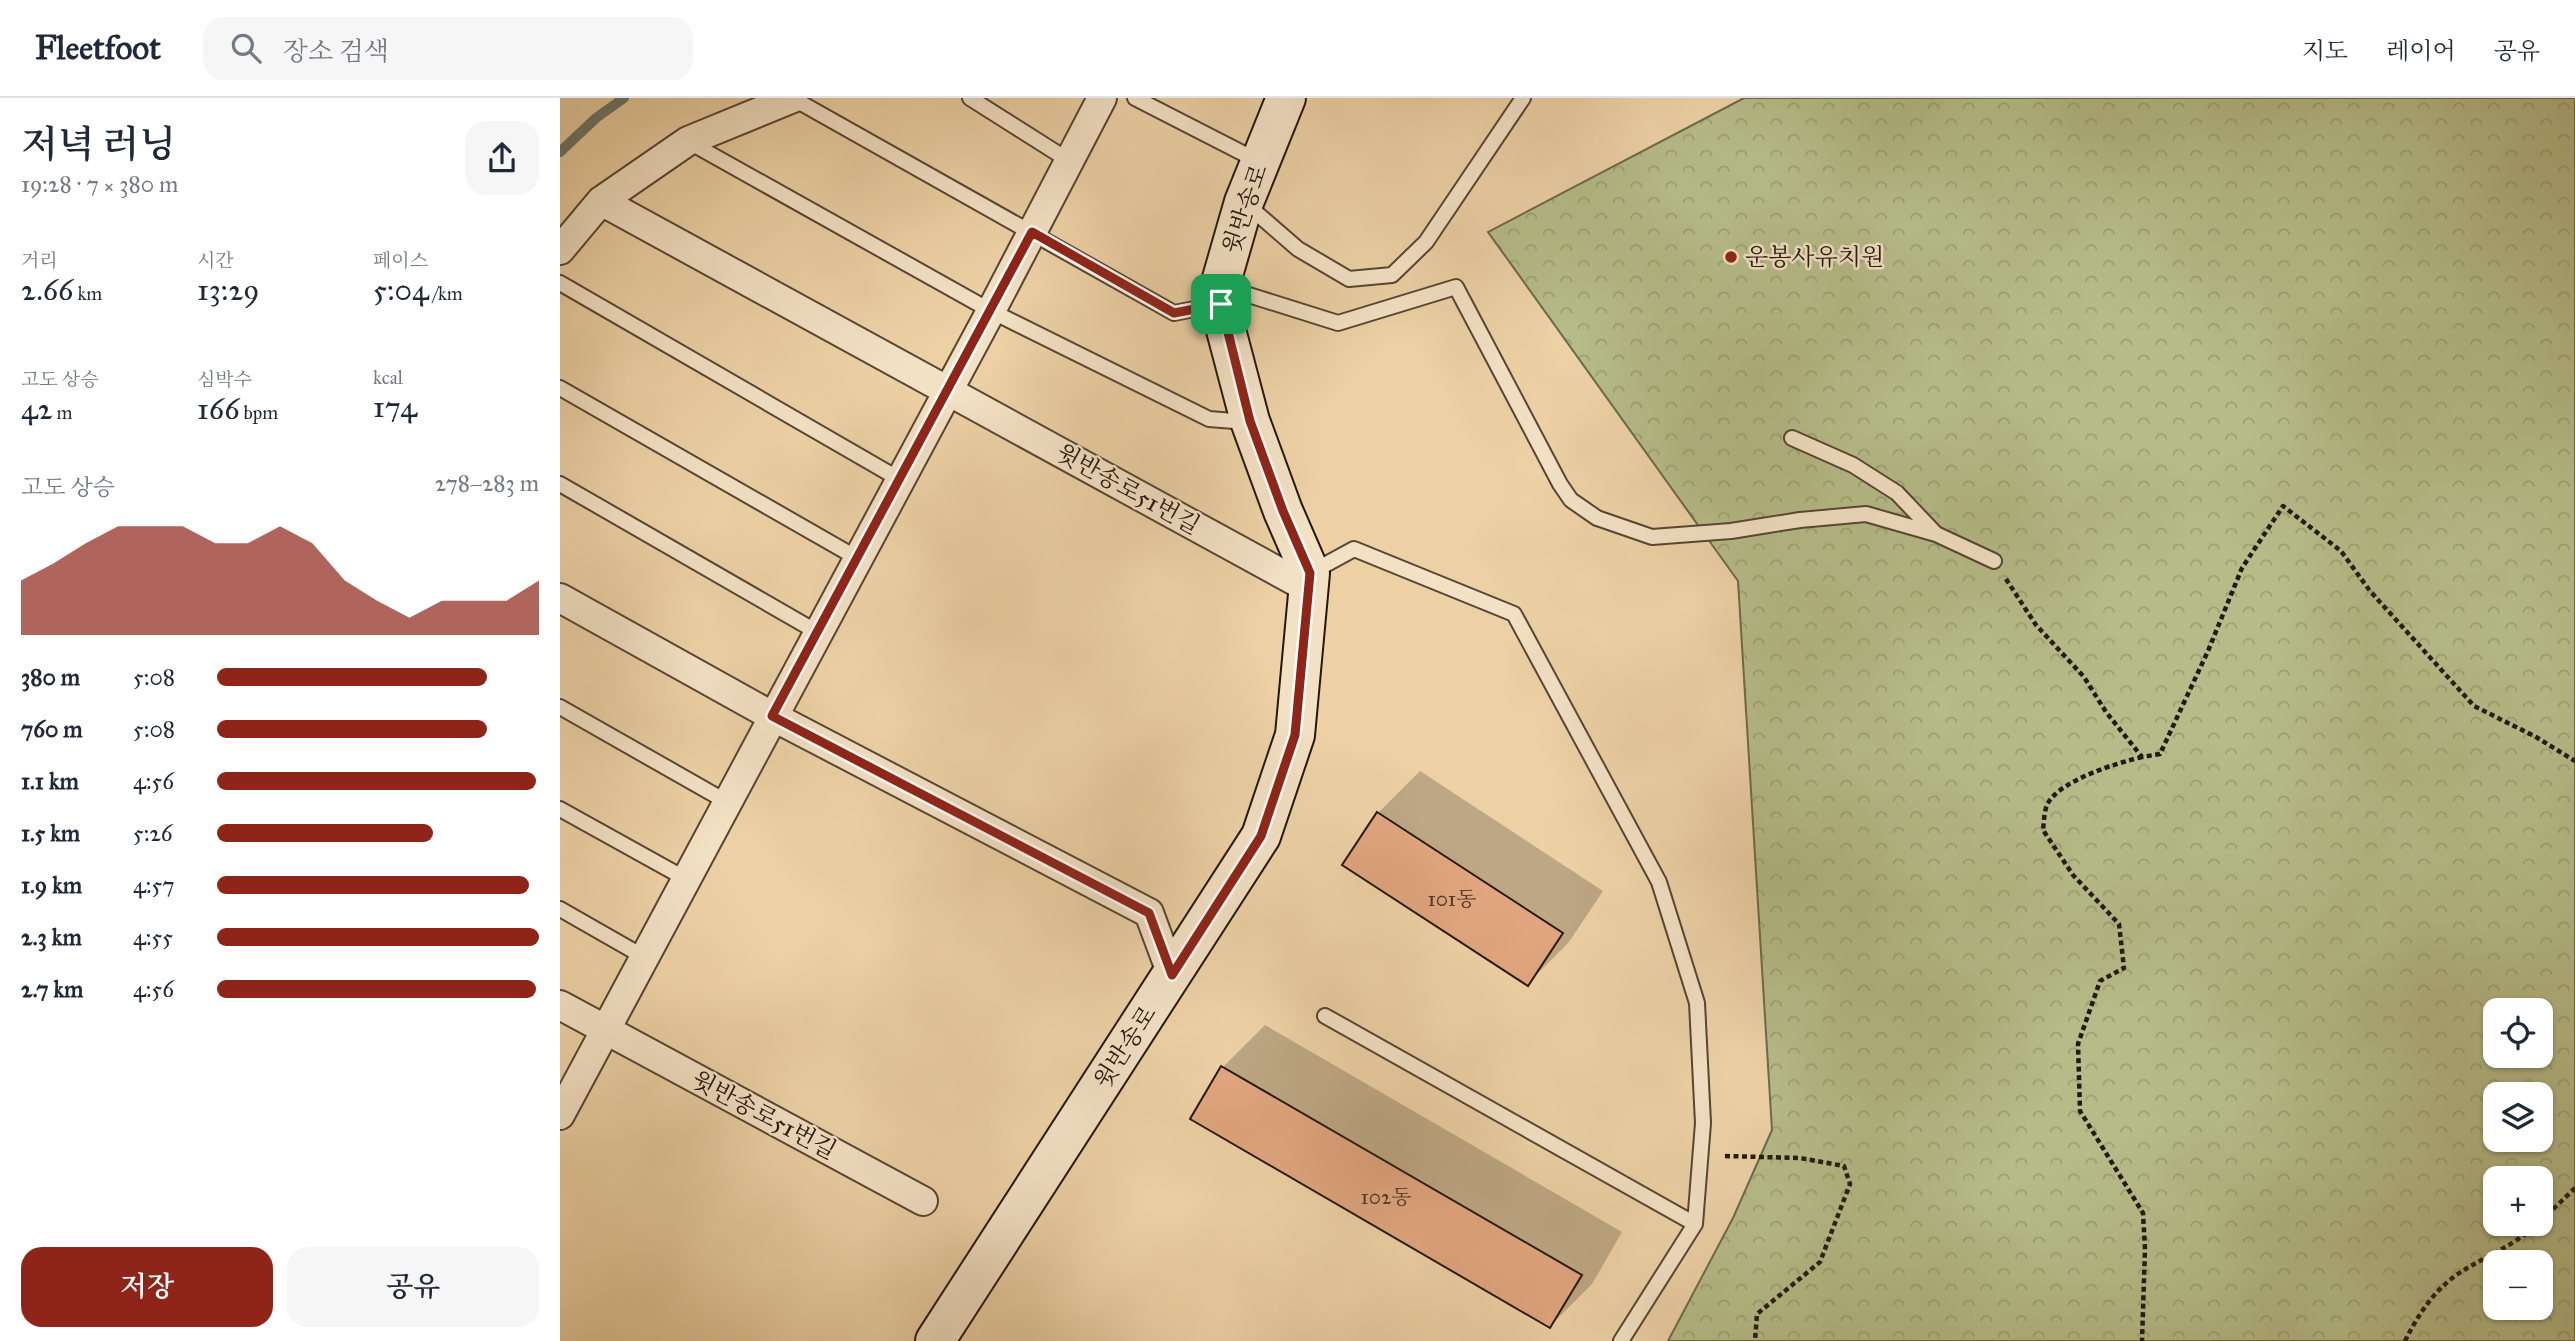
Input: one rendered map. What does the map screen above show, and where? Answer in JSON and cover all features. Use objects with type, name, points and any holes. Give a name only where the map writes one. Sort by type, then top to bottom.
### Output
[{"type":"main road","name":"윗반송로","points":[[935,1341],[1261,836],[1295,735],[1309,581],[1251,423],[1221,293],[1244,202],[1286,98]]},
{"type":"street","points":[[560,250],[601,201],[688,141],[793,98]]},
{"type":"street","points":[[560,1115],[991,312],[1102,98]]},
{"type":"street","name":"윗반송로51번길","points":[[601,201],[947,390],[1309,581]]},
{"type":"street","points":[[560,598],[772,716],[1149,913],[1172,975]]},
{"type":"street","name":"윗반송로51번길","points":[[560,1005],[923,1201]]},
{"type":"lane","points":[[793,98],[1174,313],[1221,293],[1236,291],[1338,323],[1456,287],[1560,484],[1571,500],[1597,518],[1652,537],[1731,531],[1800,520],[1866,514],[1936,534],[1994,561]]},
{"type":"lane","points":[[970,98],[1068,160]]},
{"type":"lane","points":[[1135,98],[1261,162]]},
{"type":"lane","points":[[1244,202],[1298,249],[1349,278],[1392,275],[1426,242],[1523,98]]},
{"type":"lane","points":[[688,141],[991,312],[1209,419],[1251,423]]},
{"type":"lane","points":[[560,283],[899,479]]},
{"type":"lane","points":[[560,388],[857,558]]},
{"type":"lane","points":[[1792,438],[1853,465],[1897,493],[1936,534]]},
{"type":"lane","points":[[560,484],[817,632]]},
{"type":"lane","points":[[1309,581],[1354,550],[1514,614],[1659,882],[1697,1003],[1703,1123],[1695,1224],[1621,1341]]},
{"type":"lane","points":[[560,707],[727,802]]},
{"type":"lane","points":[[560,809],[686,879]]},
{"type":"lane","points":[[560,909],[644,957]]},
{"type":"lane","points":[[1325,1016],[1695,1224]]},
{"type":"path","points":[[2142,1341],[2145,1249],[2143,1213],[2080,1111],[2078,1044],[2100,981],[2124,968],[2119,924],[2073,875],[2043,830],[2047,804],[2060,788],[2124,761],[2160,754],[2242,568],[2283,506],[2341,551],[2370,592],[2474,706],[2536,737],[2575,761]]},
{"type":"path","points":[[1994,561],[2036,625],[2084,677],[2106,712],[2142,757]]},
{"type":"path","points":[[1703,1123],[1717,1156],[1800,1158],[1844,1166],[1850,1184],[1820,1262],[1757,1314],[1755,1341]]},
{"type":"path","points":[[2553,1209],[2575,1188]]},
{"type":"path","points":[[2405,1341],[2418,1313],[2454,1277],[2525,1236]]},
{"type":"green space","points":[[1744,98],[2575,98],[2575,1341],[1668,1341],[1733,1218],[1772,1130],[1738,581],[1488,232]]},
{"type":"building","points":[[1377,812],[1563,933],[1528,986],[1342,865]]},
{"type":"building","points":[[1221,1066],[1582,1275],[1550,1328],[1190,1119]]},
{"type":"waterway","points":[[560,152],[596,118],[624,98]]},
{"type":"place","name":"운봉사유치원","points":[[1731,257]]},
{"type":"route","points":[[1032,232],[1174,313],[1221,304],[1250,421],[1283,511],[1310,573],[1295,735],[1261,836],[1172,975],[1149,913],[772,716],[1032,232]]}]
